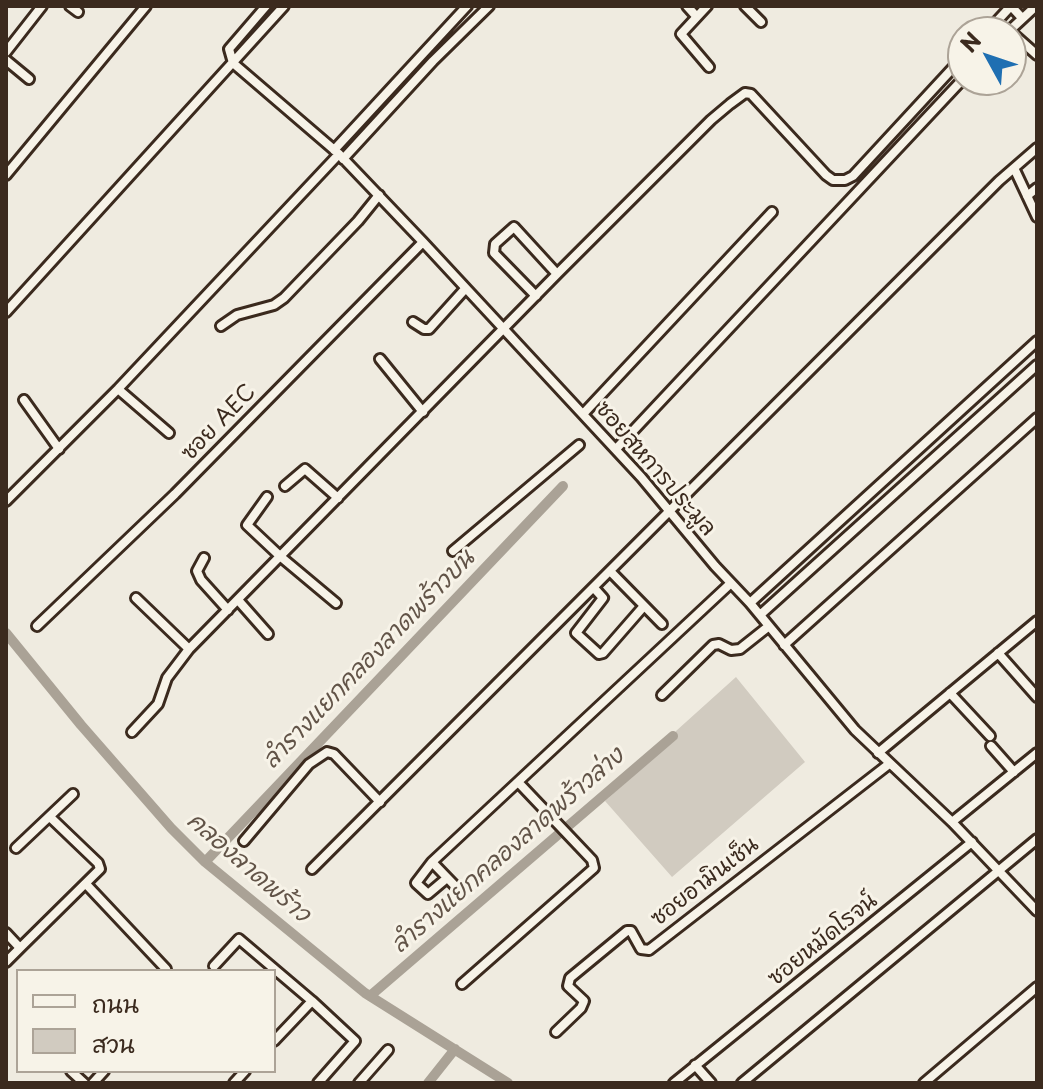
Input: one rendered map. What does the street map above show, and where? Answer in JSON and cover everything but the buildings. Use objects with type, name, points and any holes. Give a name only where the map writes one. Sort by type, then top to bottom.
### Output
[{"type":"street","points":[[6,52],[42,6]]},
{"type":"street","points":[[7,172],[146,6]]},
{"type":"street","points":[[233,63],[229,49],[266,6]]},
{"type":"street","points":[[6,312],[284,6]]},
{"type":"street","points":[[339,154],[467,6]]},
{"type":"street","points":[[6,501],[118,389],[339,154],[489,6]]},
{"type":"street","points":[[687,6],[696,16]]},
{"type":"street","points":[[707,6],[681,34],[709,67]]},
{"type":"street","points":[[745,6],[761,22]]},
{"type":"street","points":[[1002,16],[1011,6],[1020,16]]},
{"type":"street","points":[[6,60],[29,79]]},
{"type":"street","name":"ซอยสหการประมูล","points":[[233,63],[339,154],[379,195],[584,413],[878,753],[952,822],[1037,911]]},
{"type":"street","points":[[132,732],[158,704],[167,678],[189,649],[711,120],[745,93],[751,94],[826,175],[840,181],[853,176],[947,74]]},
{"type":"street","points":[[616,449],[947,96]]},
{"type":"street","points":[[312,869],[1037,148]]},
{"type":"street","points":[[1014,168],[1037,217]]},
{"type":"street","points":[[1027,196],[1037,188]]},
{"type":"street","points":[[221,326],[237,315],[274,305],[284,298],[379,195]]},
{"type":"street","points":[[584,413],[772,212]]},
{"type":"street","points":[[536,296],[494,253],[495,244],[514,227],[557,274]]},
{"type":"street","name":"ซอย AEC","points":[[37,626],[175,494],[423,242]]},
{"type":"street","points":[[413,322],[429,329],[465,289]]},
{"type":"street","points":[[750,603],[1037,341]]},
{"type":"street","points":[[380,359],[423,412]]},
{"type":"street","points":[[760,615],[1037,365]]},
{"type":"street","points":[[118,389],[169,433]]},
{"type":"street","points":[[24,400],[59,449]]},
{"type":"street","points":[[953,418],[965,429]]},
{"type":"street","points":[[784,645],[1037,418]]},
{"type":"street","points":[[453,551],[579,445]]},
{"type":"street","points":[[285,486],[305,469],[338,498]]},
{"type":"street","points":[[267,497],[247,525],[336,603]]},
{"type":"street","points":[[852,512],[862,523]]},
{"type":"street","points":[[204,558],[197,571],[201,580],[228,610]]},
{"type":"street","points":[[792,565],[802,577]]},
{"type":"street","points":[[610,571],[662,624]]},
{"type":"street","points":[[447,878],[429,893],[416,885],[432,862],[731,583]]},
{"type":"street","points":[[594,588],[603,598],[576,634],[599,654],[644,606]]},
{"type":"street","points":[[136,598],[189,649]]},
{"type":"street","points":[[238,600],[268,634]]},
{"type":"street","points":[[878,753],[1037,621]]},
{"type":"street","points":[[662,695],[713,645],[740,649],[769,626]]},
{"type":"street","points":[[998,653],[1037,697]]},
{"type":"street","points":[[950,693],[1014,772]]},
{"type":"street","points":[[244,841],[309,764],[327,752],[334,754],[380,802]]},
{"type":"street","points":[[952,822],[1037,753]]},
{"type":"street","name":"ซอยอามินเซ็น","points":[[556,1032],[581,1008],[584,1001],[568,986],[570,978],[627,931],[631,931],[641,949],[649,950],[889,764]]},
{"type":"street","points":[[462,984],[593,870],[592,860],[518,782]]},
{"type":"street","points":[[16,848],[73,794]]},
{"type":"street","points":[[6,962],[99,872],[100,864],[50,817]]},
{"type":"street","points":[[742,1083],[1037,839]]},
{"type":"street","name":"ซอยหมัดโรจน์","points":[[674,1083],[972,842]]},
{"type":"street","points":[[432,862],[459,890]]},
{"type":"street","points":[[86,884],[166,969]]},
{"type":"street","points":[[6,933],[20,948]]},
{"type":"street","points":[[214,966],[239,939],[274,969]]},
{"type":"street","points":[[276,970],[355,1041],[318,1083]]},
{"type":"street","points":[[924,1083],[1037,987]]},
{"type":"street","points":[[276,1039],[312,1001]]},
{"type":"street","points":[[359,1083],[388,1050]]},
{"type":"street","points":[[695,1065],[711,1083]]},
{"type":"green space","points":[[736,677],[805,762],[672,877],[605,801],[674,739],[676,731]]},
{"type":"waterway","name":"ลำรางแยกคลองลาดพร้าวบน","points":[[205,862],[563,486]]},
{"type":"waterway","name":"คลองลาดพร้าว","points":[[6,633],[81,725],[205,862],[365,993],[508,1083]]},
{"type":"waterway","name":"ลำรางแยกคลองลาดพร้าวล่าง","points":[[370,996],[673,736]]},
{"type":"waterway","points":[[428,1083],[455,1049]]}]
